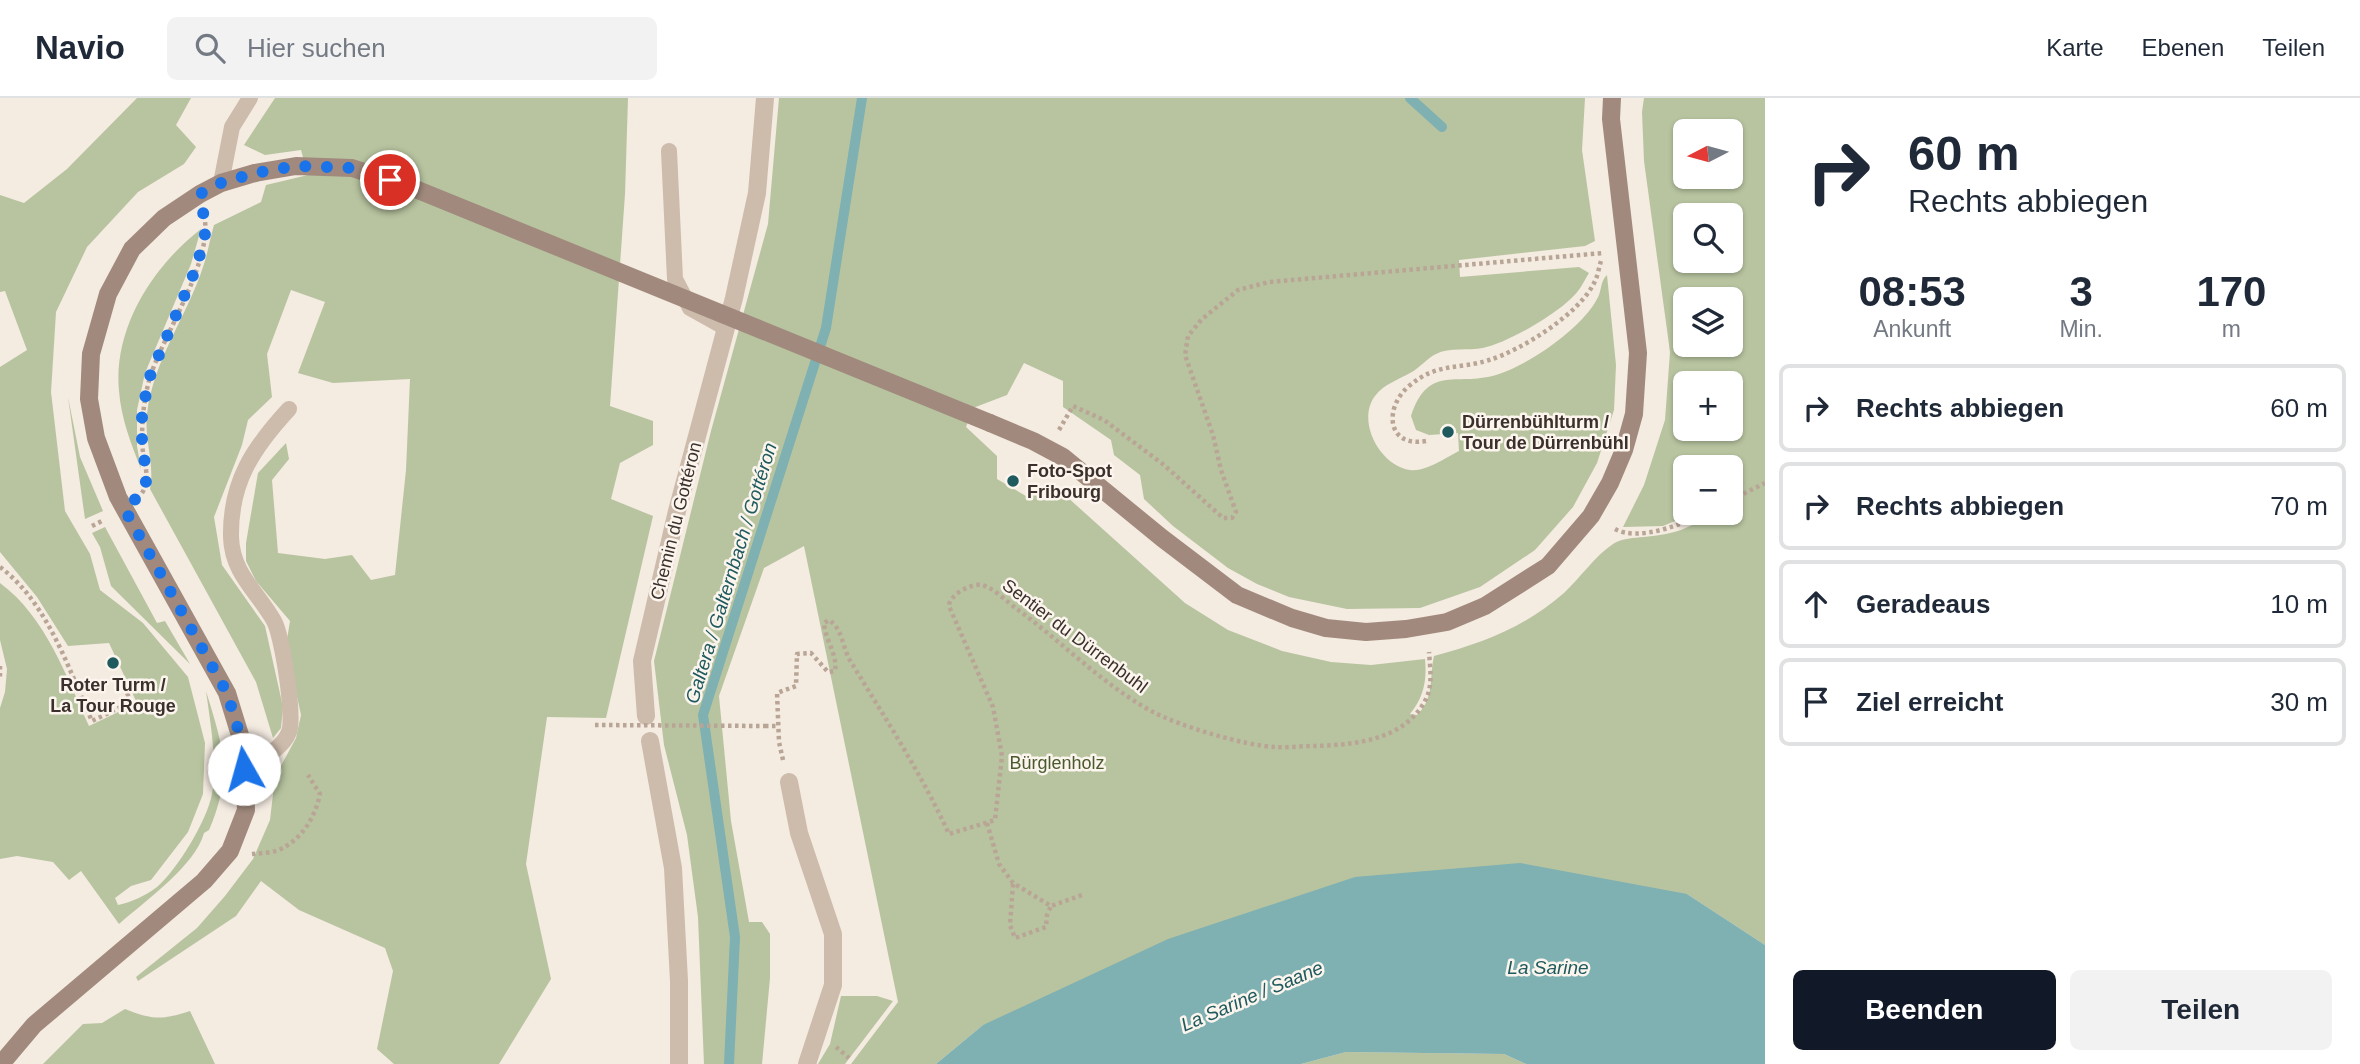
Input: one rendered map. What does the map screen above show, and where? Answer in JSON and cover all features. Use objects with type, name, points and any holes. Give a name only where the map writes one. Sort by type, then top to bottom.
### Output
[{"type":"main road","points":[[1,1064],[34,1024],[204,881],[230,851],[246,810],[243,745],[227,693],[125,510],[96,438],[89,399],[91,354],[108,294],[132,249],[164,218],[200,194],[221,183],[255,173],[296,166],[352,168],[408,186],[1048,449],[1063,457],[1161,538],[1237,595],[1292,618],[1326,628],[1380,631],[1447,622],[1485,606],[1548,566],[1591,516],[1610,483],[1624,450],[1634,414],[1638,353],[1611,119],[1612,98]]},
{"type":"street","name":"Chemin du Gottéron","points":[[646,716],[642,661],[677,511],[726,328],[757,192],[765,98]]},
{"type":"street","points":[[650,741],[673,868],[680,981],[679,1064]]},
{"type":"street","points":[[789,782],[799,833],[833,933],[833,985],[807,1064]]},
{"type":"lane","points":[[221,183],[232,127],[250,98]]},
{"type":"lane","points":[[669,151],[675,279],[690,308],[726,328]]},
{"type":"lane","points":[[244,769],[274,751],[289,732],[291,707],[275,623],[241,576],[231,538],[237,485],[263,437],[289,409]]},
{"type":"path","points":[[92,526],[125,510],[144,490],[147,477],[142,444],[142,412],[150,376],[197,266],[206,230],[200,194]]},
{"type":"path","points":[[1048,449],[1073,406],[1104,421],[1164,465],[1223,518],[1231,518],[1236,512],[1185,355],[1188,336],[1202,319],[1238,290],[1269,282],[1601,253],[1602,260],[1595,283],[1580,302],[1546,333],[1489,360],[1435,369],[1409,386],[1394,404],[1392,421],[1398,434],[1410,443],[1426,441]]},
{"type":"path","points":[[1743,494],[1765,483]]},
{"type":"path","points":[[1615,529],[1623,534],[1663,530],[1675,525]]},
{"type":"path","points":[[0,567],[36,606],[56,640],[92,720],[131,702],[127,693]]},
{"type":"path","name":"Sentier du Dürrenbuhl","points":[[987,823],[995,820],[1002,756],[993,707],[949,606],[953,596],[976,585],[987,587],[1038,624],[1121,692],[1155,713],[1212,734],[1275,747],[1348,745],[1378,738],[1401,726],[1412,717],[1426,698],[1430,677],[1429,652]]},
{"type":"path","points":[[789,782],[779,742],[777,693],[796,687],[797,654],[811,653],[828,672],[835,671],[836,663],[825,634],[824,624],[829,620],[836,625],[849,659],[913,764],[949,834],[987,823],[999,864],[1013,883],[1051,906]]},
{"type":"path","points":[[0,666],[0,679]]},
{"type":"path","points":[[595,724],[779,726]]},
{"type":"path","points":[[248,854],[279,851],[297,838],[316,814],[320,794],[308,775]]},
{"type":"path","points":[[1013,883],[1010,925],[1015,939],[1046,927],[1051,906],[1082,895]]},
{"type":"green space","points":[[137,98],[191,98],[176,125],[196,147],[184,164],[138,192],[87,247],[56,312],[51,392],[65,511],[90,554],[100,590],[143,623],[188,677],[205,743],[203,794],[188,832],[151,880],[131,886],[115,898],[118,905],[143,896],[165,879],[190,844],[204,818],[214,783],[213,743],[206,691],[221,745],[223,776],[221,793],[209,830],[204,833],[191,858],[168,882],[119,924],[81,871],[69,880],[53,862],[17,856],[0,859],[0,708],[7,669],[0,640],[0,583],[16,597],[42,630],[63,668],[89,726],[137,703],[109,643],[68,646],[37,597],[0,552],[0,367],[27,350],[5,291],[0,292],[0,195],[24,203],[67,169]]},
{"type":"green space","points":[[275,98],[628,98],[625,194],[610,406],[653,421],[653,445],[620,463],[611,499],[653,516],[606,718],[547,717],[526,864],[551,979],[499,1064],[394,1064],[377,1049],[393,971],[385,948],[299,910],[261,881],[236,916],[138,981],[136,977],[197,928],[253,859],[270,820],[275,777],[296,738],[301,715],[286,646],[290,621],[256,581],[246,561],[246,543],[258,473],[286,443],[289,459],[272,480],[278,553],[325,559],[352,555],[371,580],[395,575],[406,470],[410,379],[333,383],[298,373],[325,302],[291,290],[267,354],[272,397],[248,420],[242,445],[214,517],[222,565],[265,626],[283,707],[281,728],[273,738],[256,682],[150,489],[146,423],[150,394],[163,357],[205,262],[214,225],[261,202],[266,185],[308,175],[301,150],[265,155],[244,145]]},
{"type":"green space","name":"Bürglenholz","points":[[779,98],[1585,98],[1582,150],[1595,241],[1585,246],[1459,260],[1460,277],[1579,267],[1589,273],[1579,289],[1548,317],[1506,340],[1483,348],[1447,351],[1433,356],[1414,371],[1383,388],[1370,406],[1368,418],[1374,441],[1389,460],[1399,467],[1422,469],[1459,451],[1458,433],[1429,435],[1416,430],[1411,416],[1418,399],[1436,383],[1499,374],[1540,354],[1580,322],[1599,296],[1607,275],[1616,365],[1614,410],[1597,463],[1573,507],[1535,550],[1480,587],[1420,608],[1347,609],[1289,597],[1257,584],[1228,568],[1173,526],[1144,499],[1140,475],[1114,455],[1111,440],[1063,407],[1063,381],[1024,363],[1007,395],[973,408],[966,427],[997,456],[997,479],[1026,496],[1049,485],[1066,496],[1185,603],[1228,630],[1282,651],[1331,662],[1371,665],[1425,659],[1423,688],[1419,701],[1410,714],[1417,715],[1427,702],[1434,656],[1486,639],[1534,615],[1564,593],[1606,549],[1617,542],[1679,531],[1692,525],[1743,525],[1743,455],[1673,455],[1673,522],[1663,526],[1623,527],[1644,485],[1665,420],[1670,352],[1644,161],[1642,112],[1644,98],[1765,98],[1765,945],[1687,894],[983,1025],[936,1064],[851,1064],[898,1002],[804,546],[764,568],[719,696],[731,821],[749,922],[762,922],[770,934],[770,978],[762,1064],[704,1064],[698,917],[687,835],[664,745],[654,661],[711,431],[768,224]]},
{"type":"green space","points":[[201,229],[191,264],[145,373],[137,410],[137,446],[141,469],[127,431],[120,401],[119,367],[123,344],[130,322],[152,280],[183,244]]},
{"type":"green space","points":[[68,397],[80,457],[103,511],[85,519]]},
{"type":"green space","points":[[105,527],[157,623],[165,621],[190,664],[111,586],[100,547],[92,533]]},
{"type":"green space","points":[[841,996],[877,996],[893,1001],[845,1064],[818,1064],[830,1044]]},
{"type":"green space","points":[[125,1009],[158,1018],[190,1011],[215,1064],[43,1064],[83,1024],[102,1023]]},
{"type":"green space","points":[[1346,1052],[1504,1054],[1526,1064],[1301,1064]]},
{"type":"water","name":"La Sarine","points":[[1520,863],[1687,894],[1765,945],[1765,1064],[1526,1064],[1504,1054],[1346,1052],[1301,1064],[936,1064],[983,1025],[1168,939],[1355,877]]},
{"type":"waterway","name":"Galtera / Galternbach / Gottéron","points":[[729,1064],[735,937],[703,715],[826,328],[862,98]]},
{"type":"waterway","points":[[1410,98],[1442,127]]},
{"type":"place","name":"Dürrenbühlturm / Tour de Dürrenbühl","points":[[1448,432]]},
{"type":"place","name":"Foto-Spot Fribourg","points":[[1013,481]]},
{"type":"place","name":"Roter Turm / La Tour Rouge","points":[[113,663]]},
{"type":"route","points":[[244,769],[243,745],[227,693],[125,510],[144,490],[147,477],[142,444],[142,412],[150,376],[197,266],[206,230],[200,194],[221,183],[255,173],[296,166],[352,168],[390,180]]},
{"type":"water label","name":"La Sarine / Saane","points":[[1252,996]]}]
